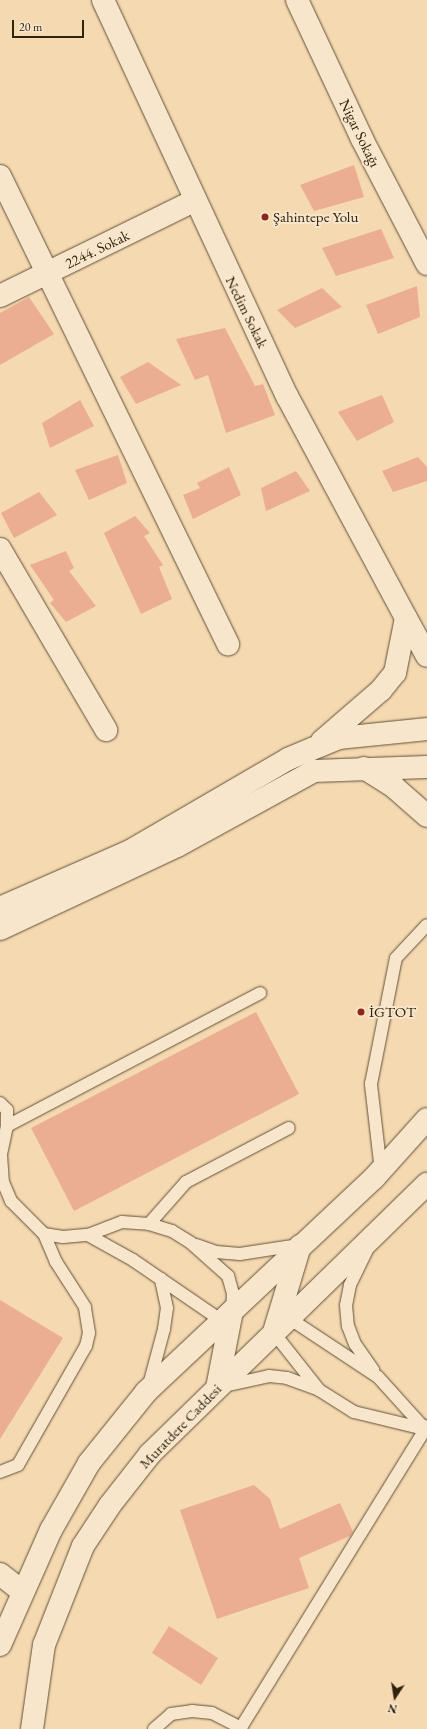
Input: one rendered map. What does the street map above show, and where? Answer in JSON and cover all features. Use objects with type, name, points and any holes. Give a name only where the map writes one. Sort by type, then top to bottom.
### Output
[{"type":"main road","name":"Nedim Sokak","points":[[103,0],[194,201],[287,396],[427,656]]},
{"type":"main road","name":"Nigar Sokağı","points":[[297,0],[362,139],[425,257]]},
{"type":"main road","points":[[0,176],[228,644]]},
{"type":"main road","name":"2244. Sokak","points":[[0,296],[48,274],[194,201]]},
{"type":"main road","points":[[0,549],[106,730]]},
{"type":"main road","points":[[312,749],[381,690],[395,673],[406,618]]},
{"type":"main road","points":[[0,908],[130,851],[288,759],[339,738],[427,729]]},
{"type":"main road","points":[[0,928],[177,846],[314,771],[364,768],[427,767]]},
{"type":"main road","points":[[364,768],[394,787],[427,816]]},
{"type":"main road","points":[[0,1645],[22,1591],[51,1530],[89,1463],[146,1392],[300,1245],[381,1171],[427,1119]]},
{"type":"main road","name":"Muratdere Caddesi","points":[[32,1729],[44,1646],[83,1546],[110,1505],[150,1454],[427,1184]]},
{"type":"main road","points":[[282,1325],[300,1245]]},
{"type":"main road","points":[[217,1388],[227,1316]]},
{"type":"main road","points":[[0,1574],[22,1591]]},
{"type":"lane","points":[[381,1171],[370,1084],[396,958],[427,925]]},
{"type":"lane","points":[[7,1126],[260,993]]},
{"type":"lane","points":[[0,1102],[7,1110],[7,1126],[0,1155],[3,1182],[11,1201],[44,1234],[56,1262],[85,1308],[89,1333],[86,1346],[18,1465],[0,1472]]},
{"type":"lane","points":[[149,1224],[186,1182],[290,1128]]},
{"type":"lane","points":[[44,1234],[63,1237],[88,1235],[122,1222],[149,1224],[172,1231],[191,1243],[228,1276],[233,1293],[227,1316],[161,1279],[88,1235]]},
{"type":"lane","points":[[373,1236],[350,1285],[346,1305],[348,1326],[355,1344],[378,1377],[426,1428]]},
{"type":"lane","points":[[191,1243],[216,1252],[240,1254],[300,1245]]},
{"type":"lane","points":[[146,1392],[164,1329],[166,1308],[161,1279]]},
{"type":"lane","points":[[282,1325],[378,1377]]},
{"type":"lane","points":[[282,1325],[318,1390]]},
{"type":"lane","points":[[217,1388],[269,1376],[288,1378],[318,1390],[354,1412],[426,1428]]},
{"type":"lane","points":[[154,1729],[171,1714],[192,1711],[212,1713],[240,1728],[426,1428]]},
{"type":"building","points":[[354,165],[364,197],[314,211],[300,185]]},
{"type":"building","points":[[381,229],[394,258],[336,276],[322,248]]},
{"type":"building","points":[[417,286],[420,317],[378,334],[366,305]]},
{"type":"building","points":[[322,288],[342,307],[295,328],[277,310]]},
{"type":"building","points":[[29,297],[54,334],[0,365],[0,313]]},
{"type":"building","points":[[225,328],[255,386],[263,384],[275,415],[226,433],[208,375],[195,380],[176,339]]},
{"type":"building","points":[[148,362],[181,385],[136,404],[120,377]]},
{"type":"building","points":[[382,395],[394,422],[357,441],[338,412]]},
{"type":"building","points":[[80,400],[94,426],[50,448],[42,423]]},
{"type":"building","points":[[118,455],[127,483],[89,500],[75,470]]},
{"type":"building","points":[[418,457],[427,467],[427,481],[393,492],[382,471]]},
{"type":"building","points":[[229,467],[241,495],[193,519],[183,495],[200,488],[197,483]]},
{"type":"building","points":[[296,471],[310,491],[266,511],[261,488]]},
{"type":"building","points":[[39,492],[57,515],[14,538],[1,513]]},
{"type":"building","points":[[135,516],[150,533],[144,536],[163,565],[159,567],[172,599],[141,614],[104,533]]},
{"type":"building","points":[[66,551],[74,568],[69,571],[96,606],[66,622],[50,603],[54,600],[30,565]]},
{"type":"building","points":[[256,1012],[299,1094],[74,1211],[31,1128]]},
{"type":"building","points":[[0,1300],[63,1338],[0,1439]]},
{"type":"building","points":[[254,1485],[270,1499],[280,1529],[340,1503],[353,1532],[350,1536],[299,1558],[309,1588],[217,1619],[180,1510]]},
{"type":"building","points":[[169,1626],[218,1658],[201,1685],[152,1653]]},
{"type":"place","name":"Şahintepe Yolu","points":[[265,217]]},
{"type":"place","name":"İGTOT","points":[[361,1012]]}]
